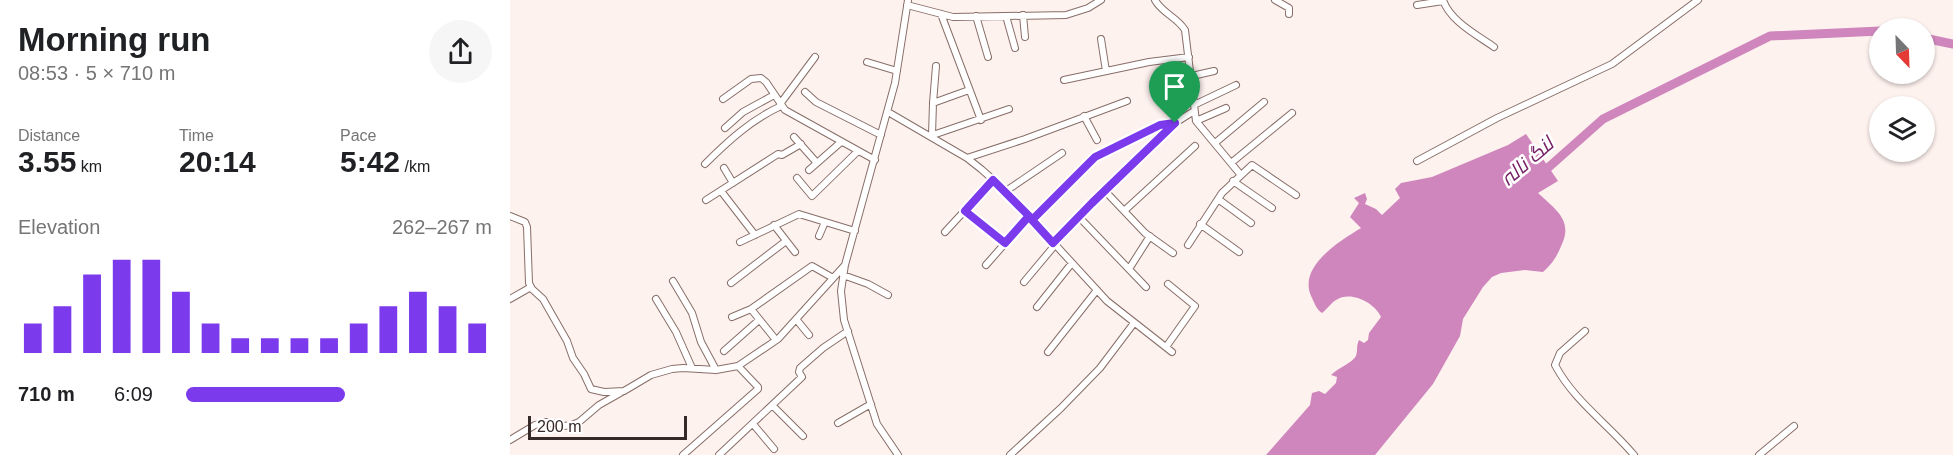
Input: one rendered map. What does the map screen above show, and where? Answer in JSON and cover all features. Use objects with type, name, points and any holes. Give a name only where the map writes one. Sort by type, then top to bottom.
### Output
[{"type":"street","points":[[897,455],[877,424],[848,331],[841,291],[845,265],[888,112],[897,71],[907,3],[953,16],[1006,16],[1074,14],[1101,0]]},
{"type":"street","points":[[1155,0],[1162,10],[1184,26],[1196,121],[1240,174]]},
{"type":"street","points":[[1275,0],[1289,8],[1289,14]]},
{"type":"street","points":[[1417,160],[1497,118],[1612,64],[1698,0]]},
{"type":"street","points":[[1417,5],[1443,1],[1454,18],[1494,47]]},
{"type":"street","points":[[941,14],[981,120]]},
{"type":"street","points":[[1023,15],[1025,37]]},
{"type":"street","points":[[976,16],[988,57]]},
{"type":"street","points":[[1006,16],[1015,48]]},
{"type":"street","points":[[1101,39],[1106,71]]},
{"type":"street","points":[[705,164],[729,140],[753,121],[780,105],[815,57]]},
{"type":"street","points":[[1064,80],[1174,57],[1189,57]]},
{"type":"street","points":[[867,62],[897,71]]},
{"type":"street","points":[[931,136],[936,66]]},
{"type":"street","points":[[1192,76],[1214,71]]},
{"type":"street","points":[[723,99],[757,77],[766,82],[780,105],[795,117],[875,160]]},
{"type":"street","points":[[1024,282],[1079,217],[1175,123],[1194,108],[1236,85]]},
{"type":"street","points":[[933,103],[969,90]]},
{"type":"street","points":[[805,92],[816,102],[881,135]]},
{"type":"street","points":[[725,128],[743,112],[774,95]]},
{"type":"street","points":[[967,158],[1025,139],[1127,100]]},
{"type":"street","points":[[1215,143],[1264,102]]},
{"type":"street","points":[[1196,121],[1227,108]]},
{"type":"street","points":[[931,136],[1009,109]]},
{"type":"street","points":[[888,112],[967,158],[1006,191],[1107,301],[1172,352]]},
{"type":"street","points":[[1231,163],[1292,113]]},
{"type":"street","points":[[1084,116],[1097,140]]},
{"type":"street","points":[[986,265],[1030,218],[1095,157],[1160,125],[1175,123]]},
{"type":"street","points":[[794,137],[817,163]]},
{"type":"street","points":[[809,170],[841,142]]},
{"type":"street","points":[[706,200],[778,154],[782,155],[801,144]]},
{"type":"street","points":[[1124,211],[1194,146]]},
{"type":"street","points":[[797,178],[812,196],[858,151]]},
{"type":"street","points":[[1006,191],[1062,153]]},
{"type":"street","points":[[1188,245],[1218,199],[1240,174],[1252,165],[1296,195]]},
{"type":"street","points":[[724,168],[733,183]]},
{"type":"street","points":[[945,232],[993,180]]},
{"type":"street","points":[[1233,181],[1272,208]]},
{"type":"street","points":[[721,191],[755,235]]},
{"type":"street","points":[[1104,191],[1150,236],[1173,253]]},
{"type":"street","points":[[1218,199],[1251,223]]},
{"type":"street","points":[[965,211],[1005,243]]},
{"type":"street","points":[[740,242],[799,214],[855,231]]},
{"type":"street","points":[[510,216],[525,222],[527,227],[528,277],[531,287],[543,299],[591,389],[604,392],[624,391]]},
{"type":"street","points":[[1079,217],[1146,287]]},
{"type":"street","points":[[819,236],[825,222]]},
{"type":"street","points":[[1200,224],[1239,252]]},
{"type":"street","points":[[774,225],[795,252]]},
{"type":"street","points":[[1129,269],[1150,236]]},
{"type":"street","points":[[731,283],[786,241]]},
{"type":"street","points":[[1037,307],[1072,263]]},
{"type":"street","points":[[510,440],[535,425],[546,422],[564,426],[572,425],[599,405],[651,375],[672,369],[716,370],[738,366],[776,340],[845,265]]},
{"type":"street","points":[[732,317],[751,309],[812,266],[833,278]]},
{"type":"street","points":[[843,275],[868,284],[888,295]]},
{"type":"street","points":[[673,280],[692,313],[704,347],[716,370]]},
{"type":"street","points":[[1166,348],[1196,306],[1168,284]]},
{"type":"street","points":[[510,299],[531,287]]},
{"type":"street","points":[[1048,352],[1097,290]]},
{"type":"street","points":[[656,299],[676,332],[692,368]]},
{"type":"street","points":[[751,309],[776,340]]},
{"type":"street","points":[[796,319],[809,335]]},
{"type":"street","points":[[724,351],[759,320]]},
{"type":"street","points":[[1010,455],[1100,368],[1134,322]]},
{"type":"street","points":[[719,455],[802,377],[798,372],[800,368],[848,331]]},
{"type":"street","points":[[1585,331],[1560,353],[1555,365],[1575,395],[1600,422],[1617,435],[1634,455]]},
{"type":"street","points":[[682,455],[758,389],[738,366]]},
{"type":"street","points":[[838,423],[871,404]]},
{"type":"street","points":[[772,405],[803,436]]},
{"type":"street","points":[[753,424],[774,449]]},
{"type":"street","points":[[1759,455],[1794,426]]},
{"type":"water","points":[[1526,134],[1558,181],[1538,193],[1564,222],[1565,236],[1552,262],[1543,272],[1525,270],[1501,273],[1492,277],[1463,319],[1460,336],[1433,384],[1375,455],[1266,455],[1310,405],[1312,393],[1319,391],[1325,394],[1336,383],[1337,377],[1331,375],[1354,359],[1359,340],[1364,343],[1368,340],[1369,333],[1381,317],[1368,303],[1349,296],[1336,300],[1322,313],[1312,298],[1309,287],[1310,276],[1323,256],[1361,228],[1350,217],[1359,203],[1354,198],[1365,193],[1367,199],[1365,204],[1382,215],[1400,198],[1395,189],[1401,183],[1432,177],[1508,145]]},
{"type":"waterway","name":"لنگ نالہ","points":[[1541,174],[1603,119],[1770,36],[1869,32]]},
{"type":"waterway","name":"لنگ نالہ","points":[[1935,40],[1953,44]]},
{"type":"route","points":[[1175,123],[1053,243],[1032,220],[1029,216],[1005,243],[965,211],[993,180],[1006,191],[1029,216],[1032,220],[1095,157],[1160,125],[1175,123]]}]
